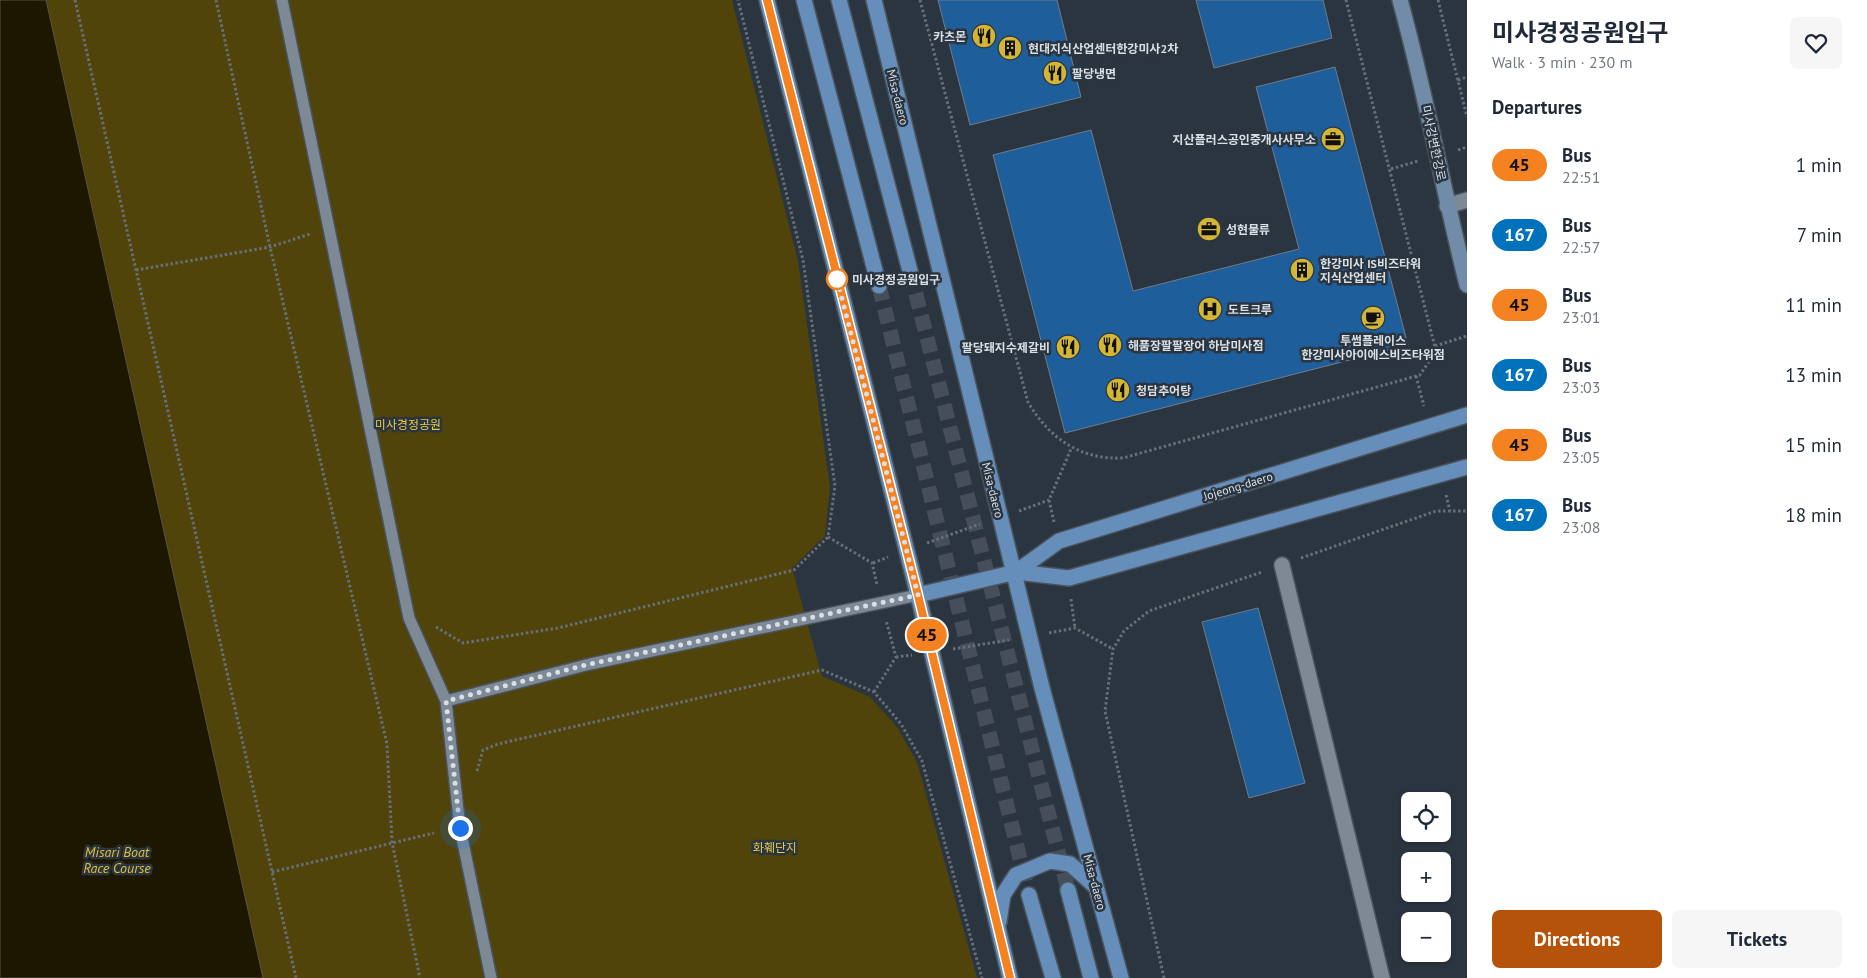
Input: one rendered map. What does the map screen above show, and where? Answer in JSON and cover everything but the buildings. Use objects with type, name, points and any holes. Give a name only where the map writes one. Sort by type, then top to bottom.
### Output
[{"type":"main road","points":[[767,0],[931,652],[944,697],[1010,978]]},
{"type":"main road","points":[[804,0],[879,286]]},
{"type":"main road","points":[[839,0],[910,271]]},
{"type":"main road","name":"Misa-daero","points":[[874,0],[1000,517],[1016,572],[1029,637],[1121,978]]},
{"type":"main road","name":"Jojeong-daero","points":[[1016,572],[1059,541],[1467,415]]},
{"type":"main road","name":"Jojeong-daero","points":[[918,595],[1016,572],[1068,578],[1467,468]]},
{"type":"main road","points":[[998,929],[1003,894],[1016,875],[1041,864],[1050,861],[1070,864],[1096,887]]},
{"type":"main road","points":[[1068,890],[1091,978]]},
{"type":"main road","points":[[1029,895],[1052,978]]},
{"type":"street","name":"미사강변한강로","points":[[1400,0],[1419,72],[1447,206],[1467,285]]},
{"type":"street","points":[[1447,206],[1467,200]]},
{"type":"street","points":[[1282,565],[1382,978]]},
{"type":"lane","points":[[282,0],[410,618],[446,701],[460,828],[491,978]]},
{"type":"lane","points":[[446,701],[590,664],[918,595]]},
{"type":"path","points":[[75,0],[296,978]]},
{"type":"path","points":[[216,0],[270,247],[387,744],[392,842],[420,978]]},
{"type":"path","points":[[436,627],[463,643],[558,628],[794,570],[828,537],[835,486],[803,260],[738,0]]},
{"type":"path","points":[[920,0],[1028,402],[1042,422],[1071,448],[1098,457],[1123,458],[1420,375],[1436,350],[1346,0]]},
{"type":"path","points":[[1438,0],[1467,117]]},
{"type":"path","points":[[1458,80],[1467,77]]},
{"type":"path","points":[[136,270],[270,247],[310,234]]},
{"type":"path","points":[[1435,346],[1467,336]]},
{"type":"path","points":[[828,537],[872,563],[1049,500],[1071,448]]},
{"type":"path","points":[[1450,511],[1467,512]]},
{"type":"path","points":[[874,692],[896,657],[1029,637],[1075,628],[1113,649],[1105,711],[1164,978]]},
{"type":"path","points":[[477,771],[483,750],[498,744],[822,670],[874,692],[901,724],[922,761],[982,978]]},
{"type":"path","points":[[272,872],[434,832]]},
{"type":"green space","name":"미사경정공원","points":[[0,0],[732,0],[798,261],[830,487],[825,536],[792,568],[822,676],[870,697],[897,727],[917,762],[977,978],[0,978]]},
{"type":"water","name":"Misari Boat Race Course","points":[[0,0],[46,0],[263,978],[0,978]]},
{"type":"tunnel","points":[[910,271],[1068,890]]},
{"type":"tunnel","points":[[879,286],[1029,895]]},
{"type":"bus line","name":"45","points":[[767,0],[931,652],[944,697],[1010,978]]},
{"type":"place","name":"카츠몬","points":[[984,36]]},
{"type":"place","name":"현대지식산업센터한강미사2차","points":[[1010,48]]},
{"type":"place","name":"팔당냉면","points":[[1055,73]]},
{"type":"place","name":"지산플러스공인중개사사무소","points":[[1333,139]]},
{"type":"place","name":"성현물류","points":[[1209,229]]},
{"type":"place","name":"한강미사 IS비즈타워 지식산업센터","points":[[1302,270]]},
{"type":"place","name":"미사경정공원입구","points":[[837,279]]},
{"type":"place","name":"도트크루","points":[[1210,309]]},
{"type":"place","name":"투썸플레이스 한강미사아이에스비즈타워점","points":[[1373,318]]},
{"type":"place","name":"해품장팔팔장어 하남미사점","points":[[1110,345]]},
{"type":"place","name":"팔당돼지수제갈비","points":[[1068,347]]},
{"type":"place","name":"청담추어탕","points":[[1118,390]]},
{"type":"route","points":[[460,828],[446,701],[590,664],[918,595],[837,279]]},
{"type":"park label","name":"화훼단지","points":[[775,847]]}]
